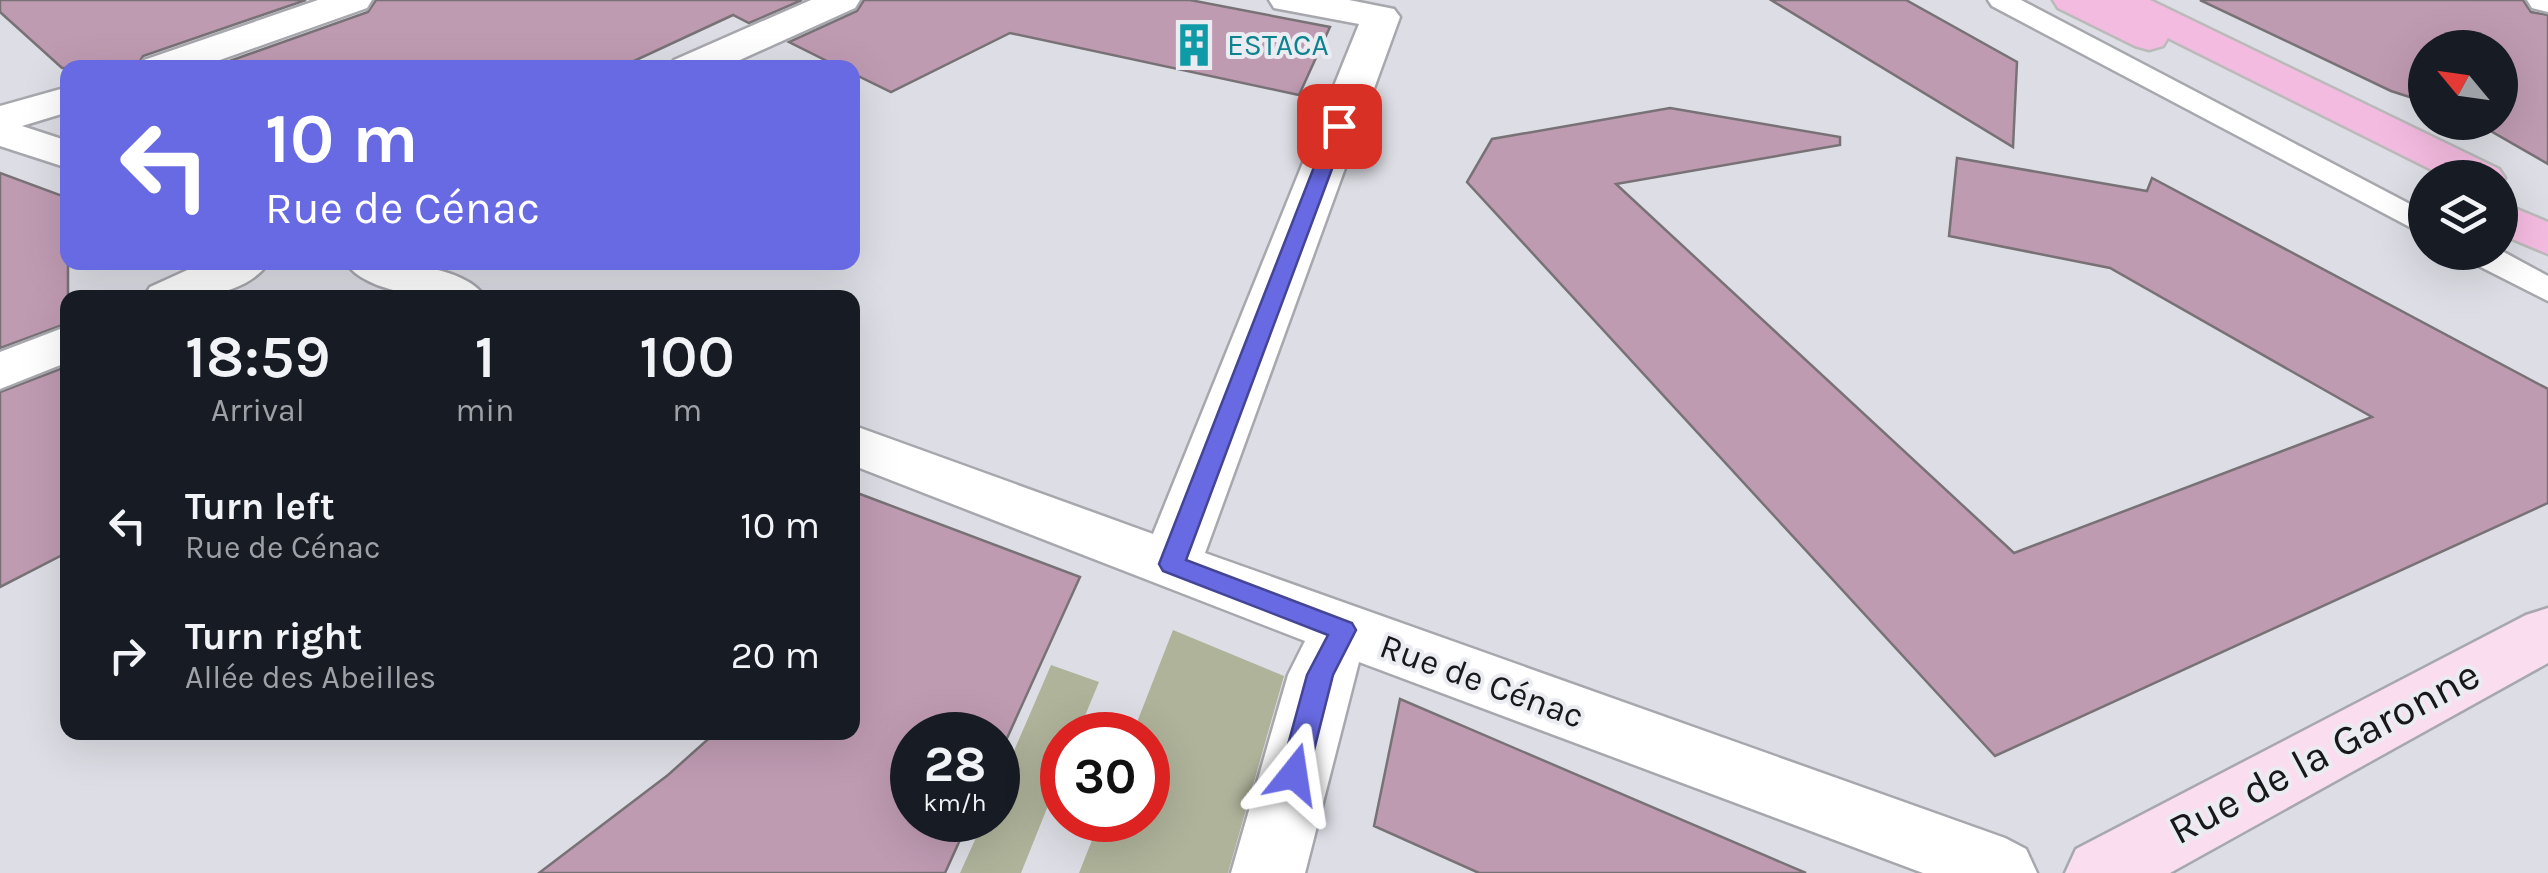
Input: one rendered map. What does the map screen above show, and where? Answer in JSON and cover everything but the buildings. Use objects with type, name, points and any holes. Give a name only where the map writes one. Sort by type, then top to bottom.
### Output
[{"type":"main road","points":[[2071,0],[2408,169]]},
{"type":"main road","points":[[2121,0],[2446,160]]},
{"type":"main road","points":[[2518,195],[2548,210]]},
{"type":"main road","points":[[2518,225],[2548,240]]},
{"type":"main road","name":"Rue de la Garonne","points":[[2102,873],[2548,632]]},
{"type":"street","points":[[181,60],[354,0]]},
{"type":"street","points":[[706,60],[842,0]]},
{"type":"street","points":[[1172,564],[1385,8],[1287,0]]},
{"type":"street","points":[[0,119],[60,101]]},
{"type":"street","points":[[0,132],[60,152]]},
{"type":"street","points":[[184,290],[228,270]]},
{"type":"street","points":[[390,270],[441,290]]},
{"type":"street","points":[[0,372],[60,346]]},
{"type":"street","name":"Rue de Cénac","points":[[860,447],[1343,630],[1980,861],[2000,873]]},
{"type":"street","points":[[1268,873],[1320,675],[1343,630]]},
{"type":"lane","points":[[2001,0],[2408,216]]},
{"type":"lane","points":[[2511,270],[2548,290]]},
{"type":"green space","points":[[1173,630],[1284,676],[1228,873],[1079,873],[1091,842],[1170,842],[1170,712],[1141,712]]},
{"type":"green space","points":[[1051,665],[1099,682],[1087,712],[1040,712],[1040,826],[1021,873],[960,873],[974,842],[1020,842],[1020,737]]},
{"type":"place","name":"ESTACA","points":[[1194,45]]},
{"type":"route","points":[[1294,774],[1320,675],[1343,630],[1172,564],[1339,126]]}]
